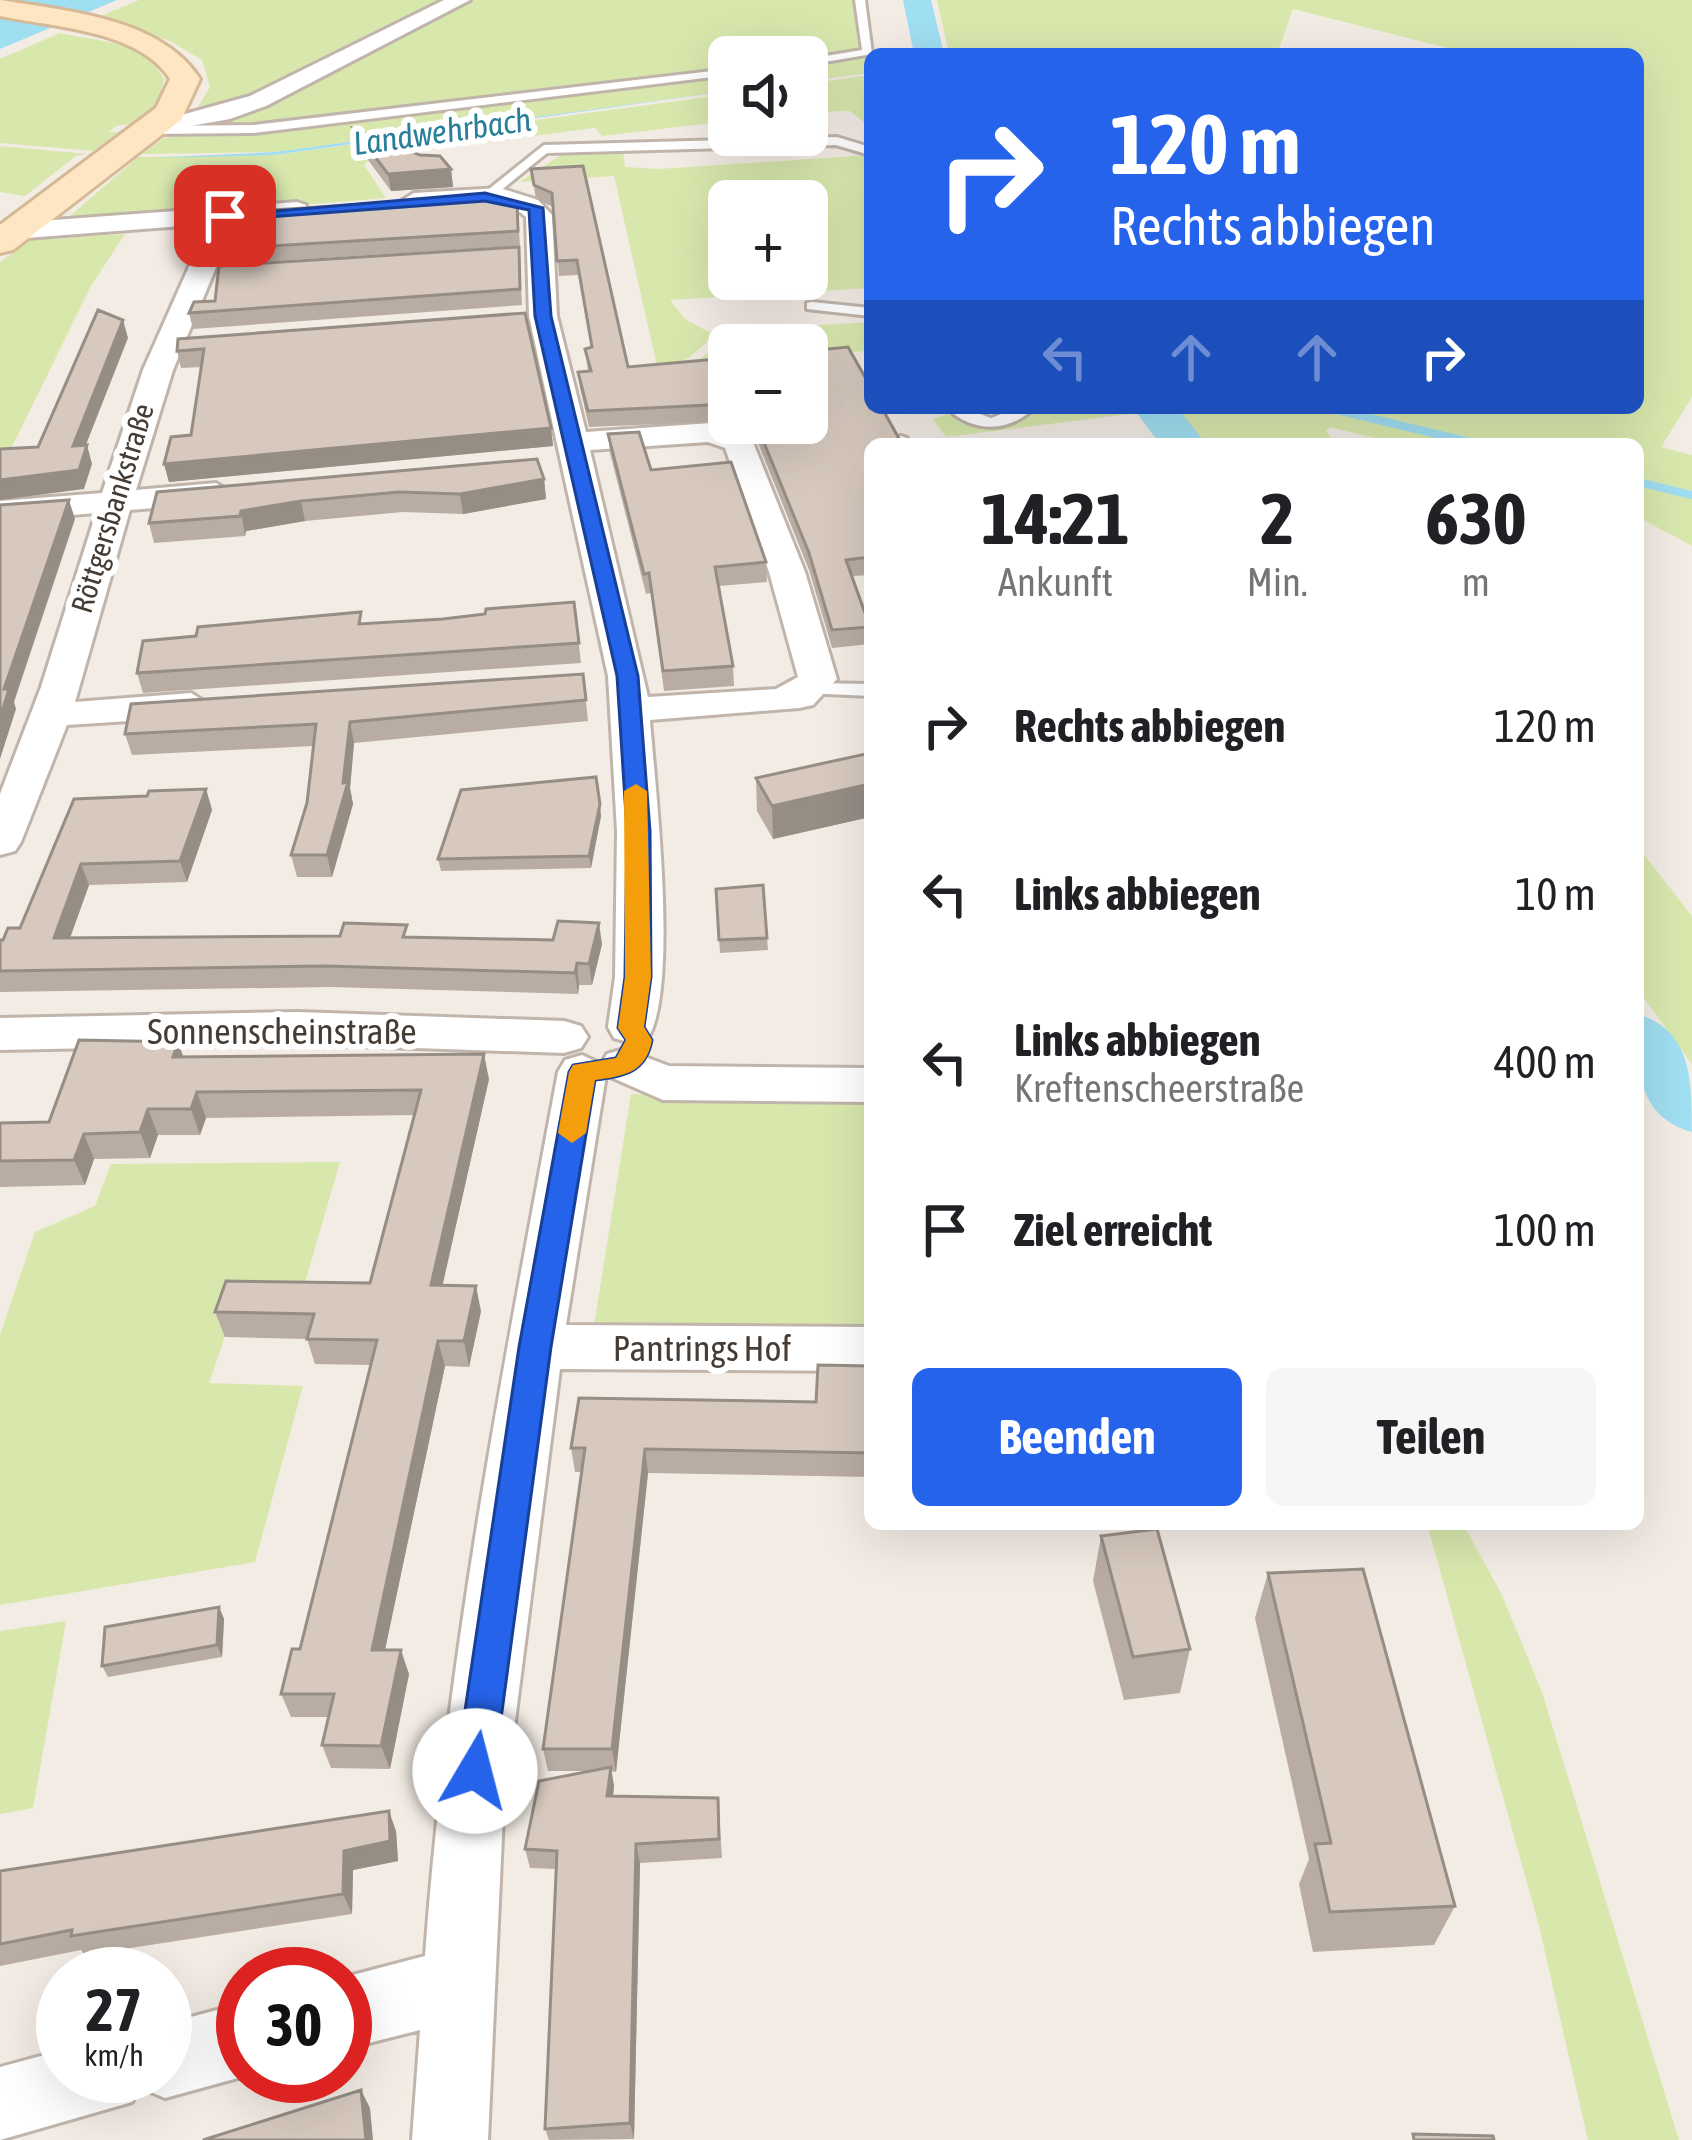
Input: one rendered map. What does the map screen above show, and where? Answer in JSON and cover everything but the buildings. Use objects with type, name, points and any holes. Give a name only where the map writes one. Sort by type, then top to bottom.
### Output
[{"type":"main road","points":[[0,8],[153,46],[181,66],[179,101],[153,127],[4,235]]},
{"type":"street","points":[[153,127],[230,112],[460,0]]},
{"type":"street","points":[[397,202],[485,197],[528,203],[539,215],[531,254],[531,317],[578,452],[629,693],[638,831],[638,977],[600,1051],[535,1347],[469,1815],[450,2140]]},
{"type":"street","points":[[4,235],[332,207]]},
{"type":"street","name":"Röttgersbankstraße","points":[[5,820],[49,715],[138,415],[179,343],[225,216]]},
{"type":"street","points":[[533,465],[578,452],[711,432],[739,442],[790,582],[818,679],[812,689],[776,701],[629,693],[581,679]]},
{"type":"street","points":[[0,511],[252,490]]},
{"type":"street","points":[[49,715],[234,702]]},
{"type":"street","name":"Sonnenscheinstraße","points":[[0,1034],[297,1028],[600,1051]]},
{"type":"street","points":[[600,1051],[663,1083],[864,1085]]},
{"type":"street","name":"Pantrings Hof","points":[[535,1347],[864,1349]]},
{"type":"street","points":[[372,2006],[457,1984]]},
{"type":"street","points":[[0,2104],[36,2094]]},
{"type":"lane","points":[[860,0],[867,48]]},
{"type":"lane","points":[[828,59],[864,53]]},
{"type":"lane","points":[[153,127],[254,129],[708,75]]},
{"type":"lane","points":[[485,197],[539,147],[837,141],[864,149]]},
{"type":"lane","points":[[812,305],[864,311]]},
{"type":"lane","points":[[962,414],[997,423],[1014,414]]},
{"type":"lane","points":[[812,689],[824,694],[864,691]]},
{"type":"green space","points":[[139,0],[451,0],[255,98],[194,114],[210,87],[202,60],[170,41],[96,18]]},
{"type":"green space","points":[[467,0],[853,0],[858,46],[864,48],[864,74],[828,78],[828,36],[708,36],[708,94],[275,152],[142,154],[164,138],[183,135]],"holes":[[[699,72],[691,82],[449,111],[323,117]]]},
{"type":"green space","points":[[937,0],[1692,0],[1692,397],[1661,447],[1692,455],[1692,546],[1644,520],[1644,438],[1375,438],[1330,427],[1326,431],[1331,438],[1200,438],[1181,414],[1644,414],[1644,48],[1447,48],[1293,9],[1279,48],[948,48]]},
{"type":"green space","points":[[60,33],[118,45],[145,57],[164,79],[159,103],[140,123],[116,126],[109,132],[119,132],[93,151],[0,143],[0,59]]},
{"type":"green space","points":[[864,76],[864,122],[850,111],[828,112],[828,81]]},
{"type":"green space","points":[[708,97],[708,123],[602,136],[595,128],[372,157],[364,165],[386,198],[102,221],[71,215],[138,157],[274,155]]},
{"type":"green space","points":[[0,146],[88,154],[76,156],[25,196],[0,192]]},
{"type":"green space","points":[[623,150],[625,167],[658,169],[864,155],[864,288],[828,291],[828,180],[708,180],[708,298],[670,300],[686,320],[708,331],[708,341],[689,358],[658,370],[614,176],[519,182],[566,152]]},
{"type":"green space","points":[[125,234],[91,286],[10,451],[0,451],[0,262],[31,240]]},
{"type":"green space","points":[[864,322],[864,351],[828,354],[828,325]]},
{"type":"green space","points":[[708,353],[708,365],[689,367]]},
{"type":"green space","points":[[947,414],[994,426],[1028,417],[1128,414],[946,437],[933,419]]},
{"type":"green space","points":[[1644,855],[1692,916],[1692,1064],[1644,998]]},
{"type":"green space","points":[[631,1094],[864,1098],[864,1332],[594,1325]]},
{"type":"green space","points":[[340,1162],[298,1307],[235,1307],[209,1383],[303,1386],[255,1562],[0,1605],[0,1335],[35,1232],[95,1206],[111,1164]]},
{"type":"green space","points":[[1429,1530],[1466,1530],[1501,1593],[1542,1692],[1679,2140],[1588,2140],[1539,1926]]},
{"type":"green space","points":[[66,1621],[33,1808],[0,1814],[0,1631]]},
{"type":"water","points":[[0,0],[117,0],[0,49]]},
{"type":"water","name":"Landwehrbach","points":[[708,94],[274,155],[151,158],[275,152]]},
{"type":"waterway","points":[[917,0],[928,48]]},
{"type":"waterway","points":[[1160,414],[1178,438]]},
{"type":"waterway","points":[[1353,414],[1453,438]]},
{"type":"waterway","points":[[1644,483],[1692,495]]},
{"type":"waterway","points":[[1644,1045],[1692,1107]]},
{"type":"slow traffic","points":[[572,1133],[582,1072],[624,1066],[636,1054],[639,1040],[631,1028],[638,977],[636,791]]},
{"type":"route","points":[[225,216],[485,197],[514,199],[536,208],[543,316],[627,676],[638,831],[638,977],[631,1028],[639,1040],[636,1054],[624,1066],[582,1072],[535,1347],[475,1771]]}]
